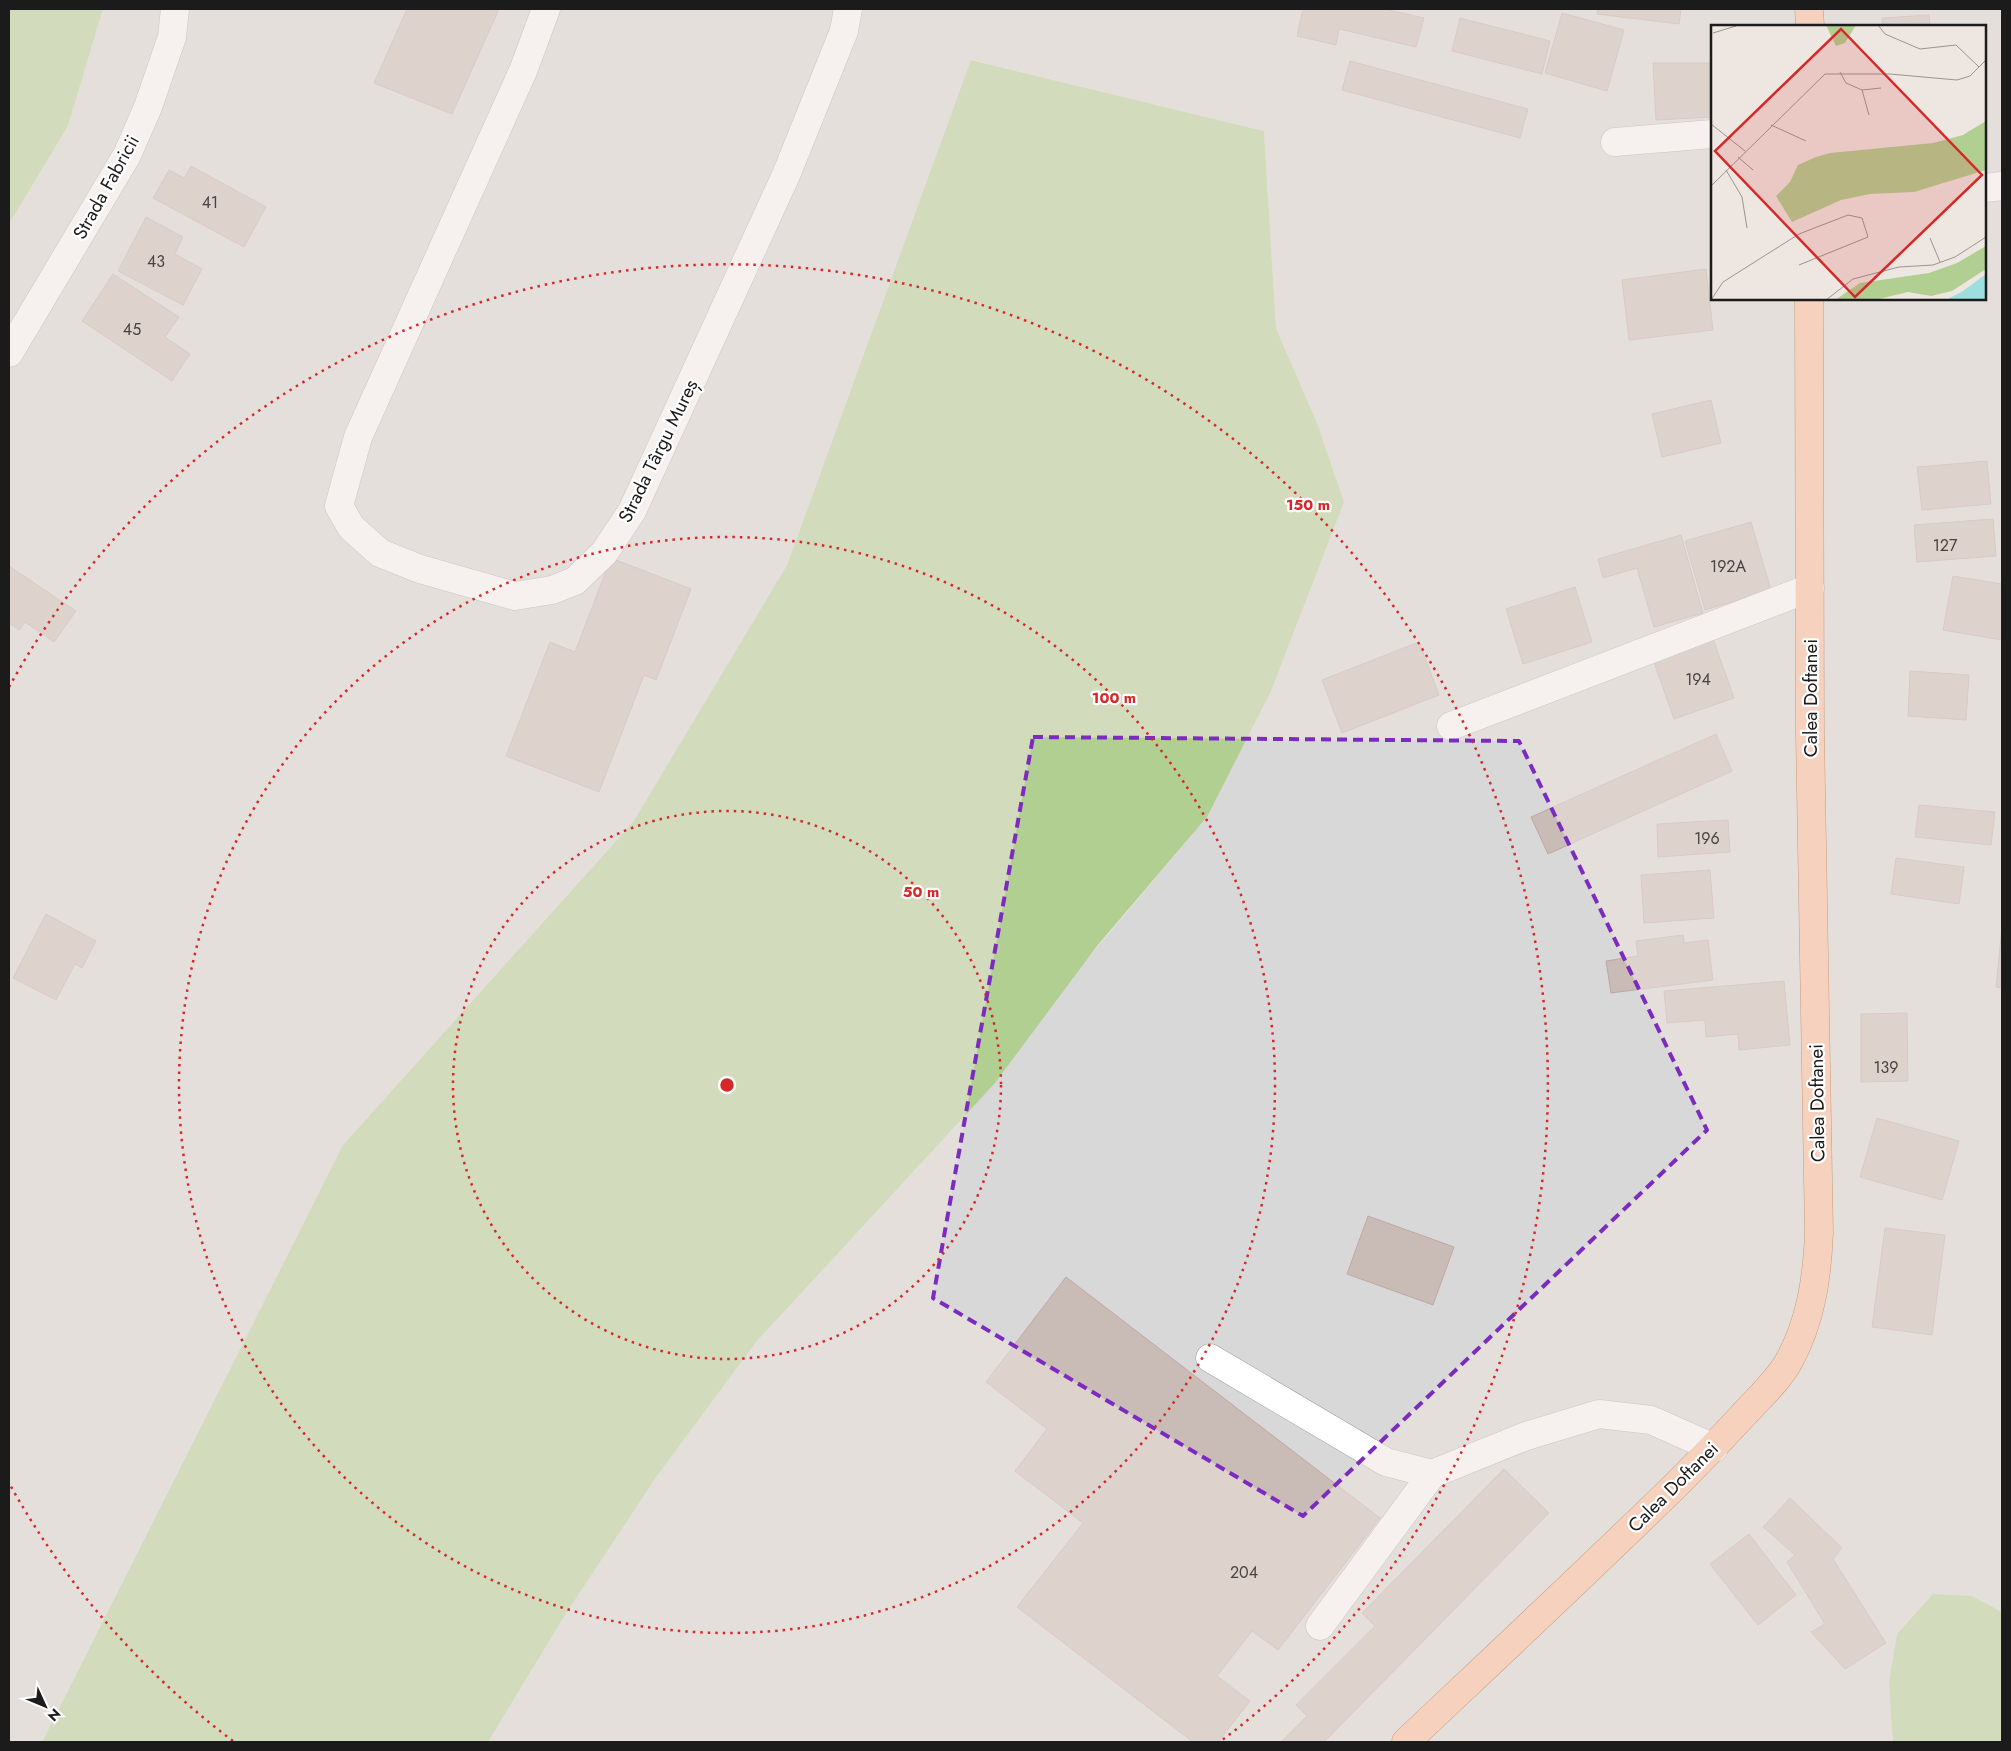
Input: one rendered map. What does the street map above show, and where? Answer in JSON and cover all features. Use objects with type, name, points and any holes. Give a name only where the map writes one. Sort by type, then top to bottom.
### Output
[{"type":"main road","points":[[1809,9],[1810,25]]},
{"type":"main road","name":"Calea Doftanei","points":[[1406,1742],[1575,1583],[1714,1448],[1762,1396],[1789,1362],[1805,1326],[1818,1265],[1819,1233],[1810,734],[1809,300]]},
{"type":"street","name":"Strada Fabricii","points":[[9,353],[127,155],[148,107],[172,37],[175,9]]},
{"type":"street","name":"Strada Târgu Mureș","points":[[546,9],[524,72],[358,436],[339,506],[351,527],[380,553],[420,569],[515,596],[552,590],[576,581],[604,554],[632,511],[786,175],[844,31],[848,9]]},
{"type":"street","points":[[1615,142],[1711,134]]},
{"type":"street","points":[[1986,188],[2002,186]]},
{"type":"street","points":[[1452,726],[1810,588]]},
{"type":"street","points":[[1210,1358],[1386,1462],[1432,1474]]},
{"type":"street","points":[[1320,1626],[1432,1474],[1526,1436],[1599,1414],[1651,1420],[1714,1448]]},
{"type":"highlighted area","points":[[1033,737],[1519,741],[1707,1130],[1303,1516],[933,1298]]},
{"type":"shaded area","points":[[103,9],[2002,9],[2002,1742],[488,1742],[565,1615],[657,1476],[757,1341],[871,1215],[1207,817],[1317,423],[1276,328],[1264,131],[972,60],[787,565],[633,822],[343,1145],[42,1742],[9,1742],[9,224],[68,126]]},
{"type":"green space","points":[[9,9],[103,9],[68,126],[9,224]]},
{"type":"green space","points":[[971,60],[1264,131],[1276,328],[1317,423],[1344,502],[1271,691],[1207,817],[1097,946],[995,1083],[757,1341],[657,1476],[565,1615],[488,1742],[42,1742],[343,1145],[633,822],[787,565]]},
{"type":"green space","points":[[1933,1594],[1972,1596],[2002,1612],[2002,1742],[1893,1742],[1889,1682],[1897,1634]]},
{"type":"building","points":[[407,9],[499,9],[452,114],[374,83]]},
{"type":"building","points":[[1303,9],[1384,9],[1424,18],[1416,47],[1339,29],[1336,45],[1297,36]]},
{"type":"building","points":[[1598,9],[1681,9],[1679,24],[1597,14]]},
{"type":"building","points":[[1562,13],[1624,30],[1607,91],[1545,73]]},
{"type":"building","points":[[1929,15],[1930,25],[1883,25],[1882,18]]},
{"type":"building","points":[[1460,18],[1550,41],[1542,74],[1452,51]]},
{"type":"building","points":[[1350,61],[1528,109],[1520,138],[1342,90]]},
{"type":"building","points":[[1653,63],[1711,63],[1711,117],[1656,120]]},
{"type":"building","points":[[191,166],[266,207],[244,247],[153,198],[169,170],[184,178]]},
{"type":"building","points":[[146,217],[183,237],[175,254],[202,269],[183,305],[118,271]]},
{"type":"building","points":[[1706,269],[1713,330],[1629,340],[1622,280]]},
{"type":"building","points":[[113,274],[179,317],[165,337],[190,354],[172,381],[82,321]]},
{"type":"building","points":[[1711,400],[1721,443],[1662,457],[1652,414]]},
{"type":"building","points":[[1987,461],[1991,504],[1922,510],[1917,467]]},
{"type":"building","points":[[1993,519],[1996,556],[1917,562],[1914,525]]},
{"type":"building","points":[[1751,522],[1771,590],[1705,610],[1685,541]]},
{"type":"building","points":[[1681,535],[1703,613],[1654,627],[1637,568],[1603,578],[1598,559]]},
{"type":"building","points":[[611,558],[691,589],[656,680],[644,675],[599,792],[506,756],[550,642],[575,652]]},
{"type":"building","points":[[9,566],[76,611],[54,642],[25,622],[19,630],[9,623]]},
{"type":"building","points":[[1953,576],[2002,584],[2002,640],[1943,630]]},
{"type":"building","points":[[1575,587],[1592,642],[1523,664],[1506,609]]},
{"type":"building","points":[[1711,633],[1734,698],[1674,719],[1651,654]]},
{"type":"building","points":[[1419,642],[1439,695],[1342,733],[1322,680]]},
{"type":"building","points":[[1910,671],[1969,675],[1966,720],[1908,716]]},
{"type":"building","points":[[1716,734],[1732,771],[1548,854],[1531,817]]},
{"type":"building","points":[[1919,805],[1995,812],[1991,845],[1915,837]]},
{"type":"building","points":[[1728,820],[1730,852],[1658,857],[1657,824]]},
{"type":"building","points":[[1896,858],[1964,867],[1959,904],[1891,894]]},
{"type":"building","points":[[1710,870],[1714,918],[1644,923],[1641,875]]},
{"type":"building","points":[[46,914],[96,941],[82,968],[75,964],[56,1000],[13,978]]},
{"type":"building","points":[[2002,927],[2002,988],[1996,987]]},
{"type":"building","points":[[1683,935],[1684,943],[1708,940],[1713,980],[1611,993],[1606,961],[1638,956],[1636,941]]},
{"type":"building","points":[[1784,981],[1790,1045],[1739,1050],[1738,1034],[1706,1037],[1705,1020],[1667,1023],[1664,991]]},
{"type":"building","points":[[1907,1013],[1908,1081],[1861,1082],[1861,1014]]},
{"type":"building","points":[[1877,1118],[1959,1141],[1942,1200],[1860,1177]]},
{"type":"building","points":[[1368,1216],[1454,1247],[1433,1305],[1347,1274]]},
{"type":"building","points":[[1885,1228],[1945,1235],[1932,1335],[1872,1327]]},
{"type":"building","points":[[1066,1277],[1380,1518],[1278,1650],[1252,1631],[1217,1676],[1250,1701],[1218,1742],[1193,1742],[1017,1607],[1083,1523],[1015,1471],[1047,1429],[986,1382]]},
{"type":"building","points":[[1504,1469],[1549,1513],[1324,1742],[1281,1742],[1307,1716],[1296,1705],[1375,1626],[1362,1613]]},
{"type":"building","points":[[1790,1498],[1842,1548],[1833,1559],[1886,1643],[1845,1669],[1811,1632],[1825,1624],[1787,1562],[1795,1555],[1763,1527]]},
{"type":"building","points":[[1749,1534],[1796,1595],[1758,1625],[1710,1564]]}]
